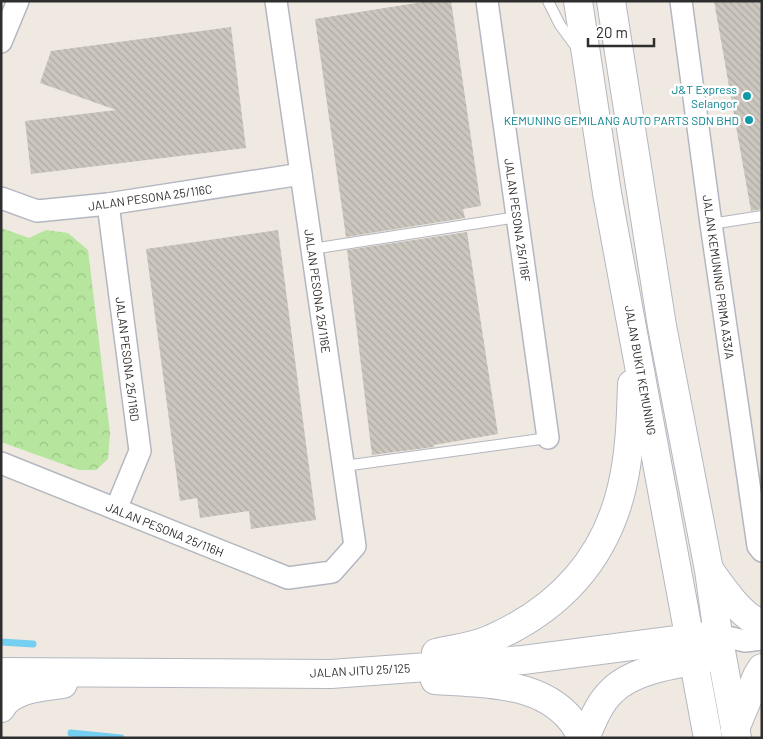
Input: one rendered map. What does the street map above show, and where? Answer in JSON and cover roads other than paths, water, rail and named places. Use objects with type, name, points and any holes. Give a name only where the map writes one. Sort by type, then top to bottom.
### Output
[{"type":"main road","name":"JALAN BUKIT KEMUNING","points":[[578,1],[607,192],[708,738]]},
{"type":"main road","points":[[611,1],[662,326],[709,570],[736,734]]},
{"type":"main road","points":[[331,674],[453,650],[489,640],[522,623],[553,602],[582,572],[599,547],[609,526],[622,487],[631,419],[633,327]]},
{"type":"main road","points":[[709,570],[741,610],[752,620],[756,635]]},
{"type":"main road","points":[[331,674],[494,684],[535,694],[558,707],[572,721],[584,738],[598,710],[611,691],[627,679],[657,669],[692,649],[720,646]]},
{"type":"main road","name":"JALAN JITU 25/125","points":[[1,672],[331,674],[692,649]]},
{"type":"main road","points":[[736,734],[757,676],[762,668]]},
{"type":"main road","points":[[1,708],[16,694],[30,690],[130,672]]},
{"type":"street","points":[[1,42],[18,1]]},
{"type":"street","name":"JALAN PESONA 25/116E","points":[[276,1],[355,546],[332,572]]},
{"type":"street","name":"JALAN PESONA 25/116F","points":[[487,1],[548,438]]},
{"type":"street","name":"JALAN KEMUNING PRIMA A33/A","points":[[681,1],[710,224],[758,546],[762,550]]},
{"type":"street","name":"JALAN PESONA 25/116C","points":[[1,198],[37,211],[108,204],[301,174]]},
{"type":"street","name":"JALAN PESONA 25/116D","points":[[108,204],[140,451],[116,509]]},
{"type":"street","name":"JALAN PESONA 25/116H","points":[[1,463],[288,578],[332,572]]},
{"type":"street","points":[[720,646],[756,635]]},
{"type":"lane","points":[[548,1],[560,25],[587,60]]},
{"type":"lane","points":[[710,224],[762,216]]},
{"type":"lane","points":[[312,249],[517,217]]},
{"type":"lane","points":[[344,466],[548,438]]},
{"type":"waterway","points":[[1,642],[33,644]]},
{"type":"waterway","points":[[71,733],[121,738]]},
{"type":"place","name":"J&T Express Selangor","points":[[747,96]]},
{"type":"place","name":"KEMUNING GEMILANG AUTO PARTS SDN BHD","points":[[749,120]]}]
